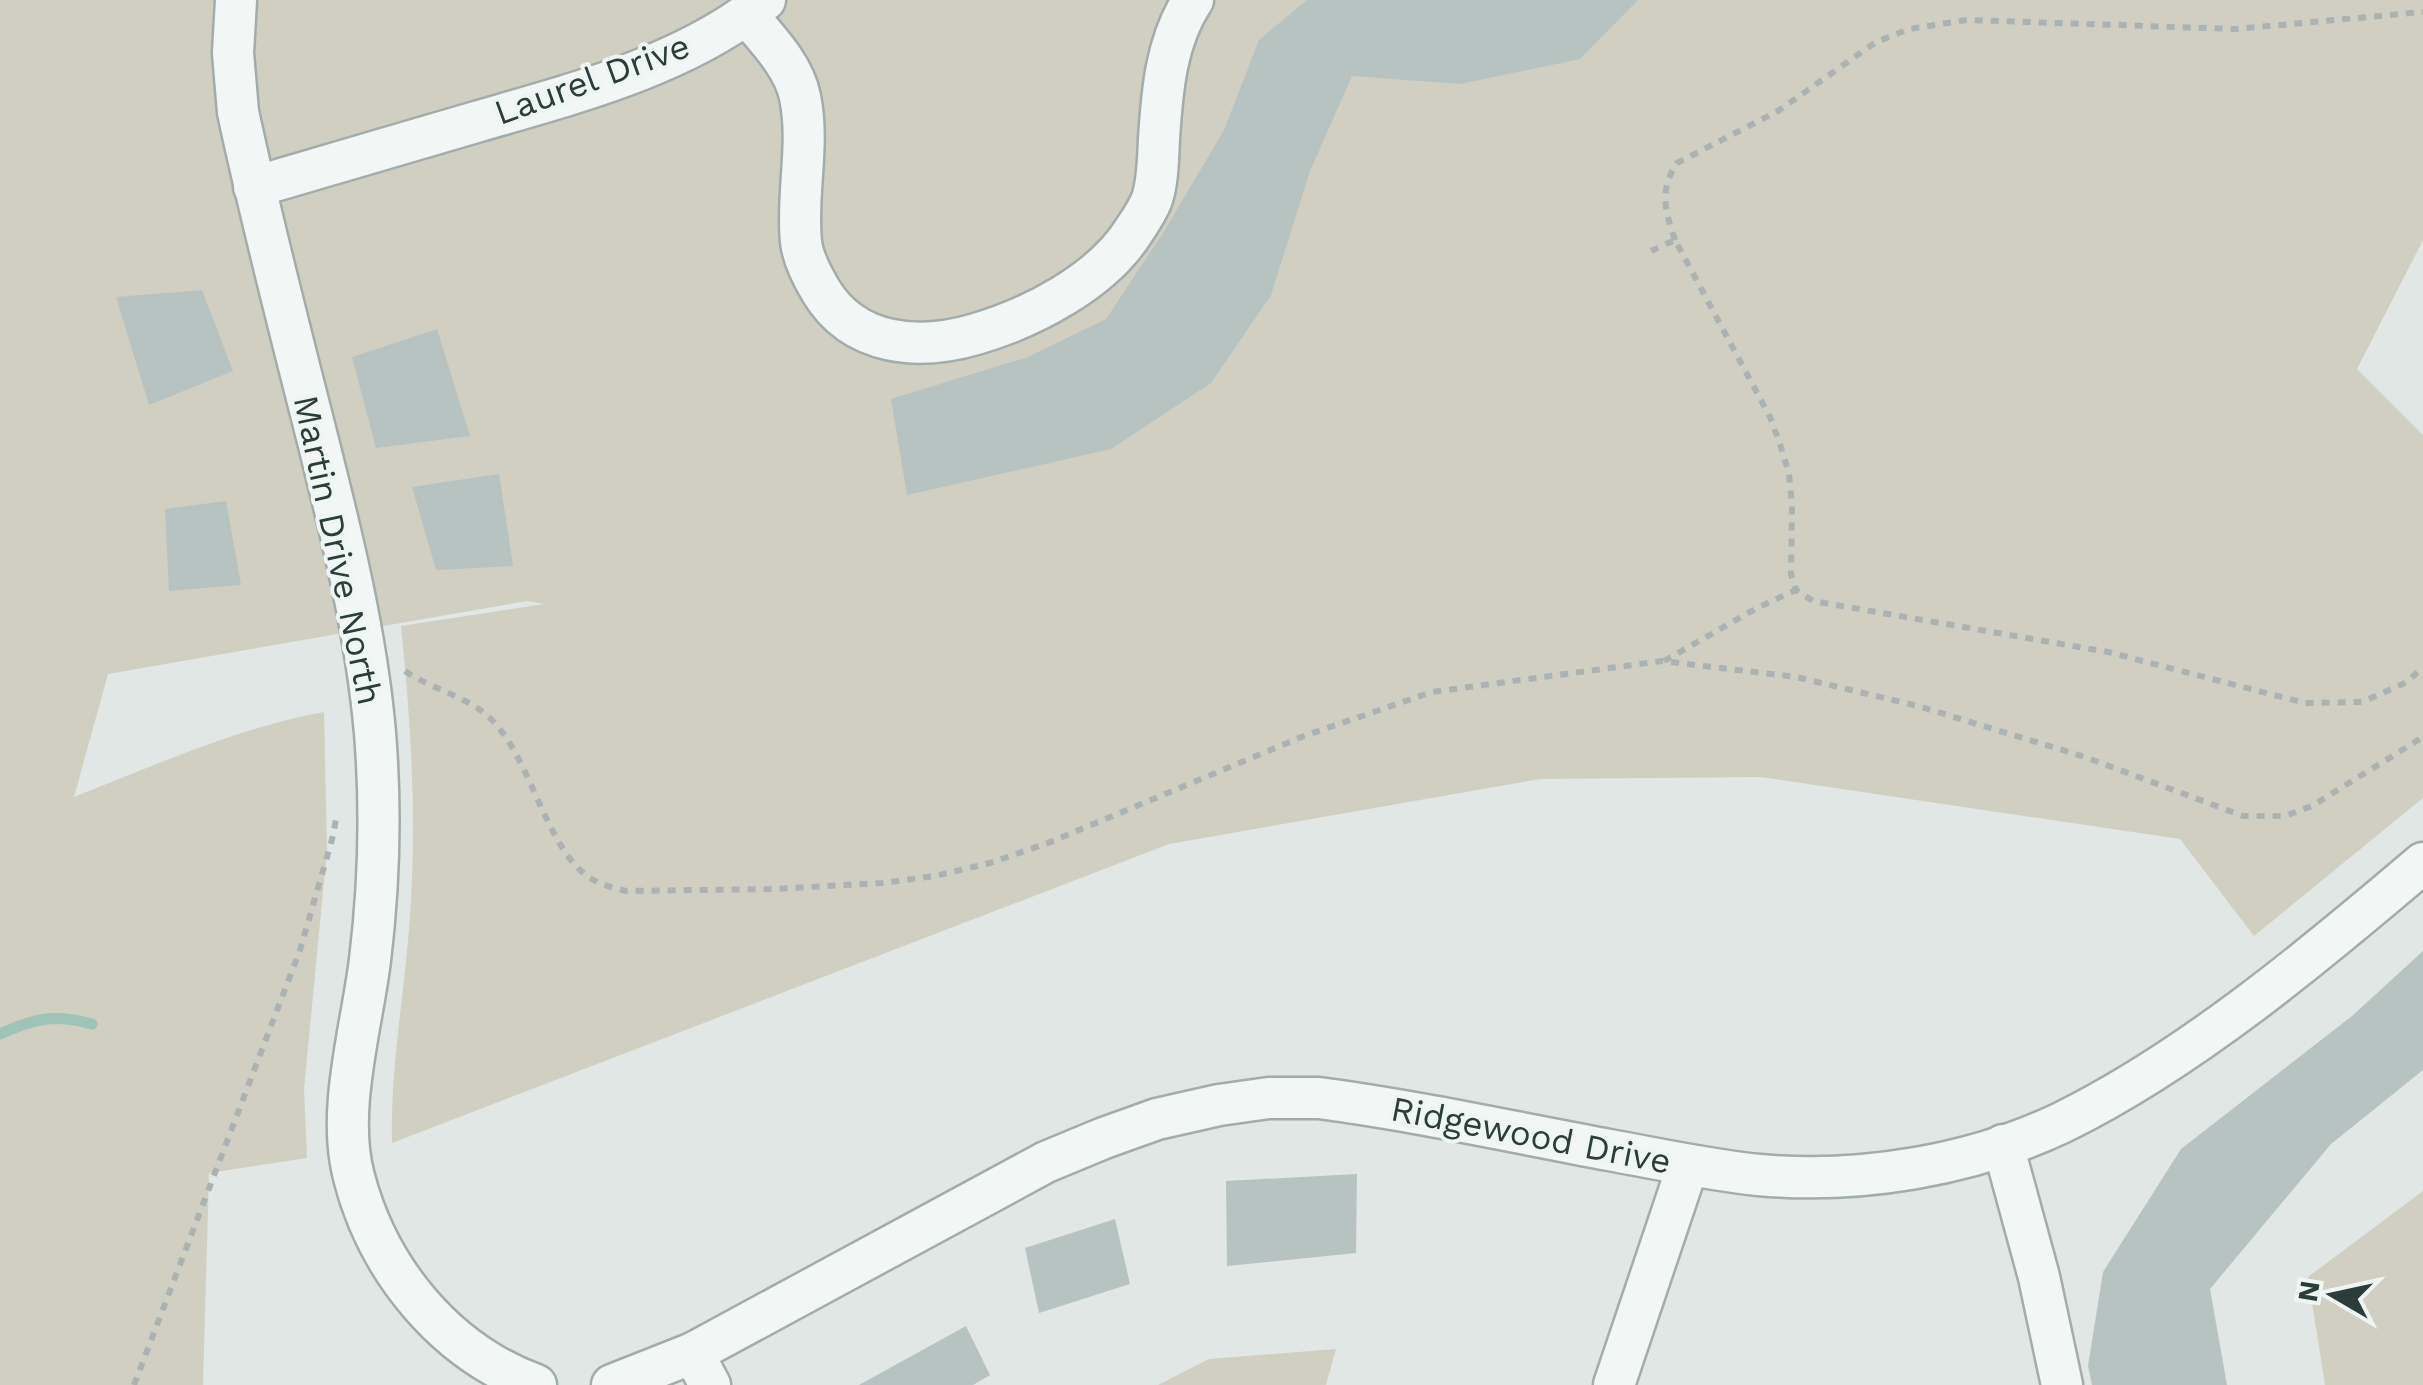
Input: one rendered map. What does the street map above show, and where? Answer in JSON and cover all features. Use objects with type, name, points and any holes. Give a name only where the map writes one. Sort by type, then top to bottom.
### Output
[{"type":"street","name":"Martin Drive North","points":[[236,0],[233,52],[238,112],[343,540],[375,733],[375,871],[370,960],[349,1126],[352,1173],[366,1216],[388,1261],[421,1306],[461,1344],[502,1373],[536,1385]]},
{"type":"street","name":"Laurel Drive","points":[[254,186],[626,75],[756,8],[800,94],[804,131],[801,247],[812,275],[827,302],[850,324],[878,338],[937,343],[977,334],[1032,313],[1072,291],[1131,236],[1152,200],[1166,71],[1174,38],[1193,0]]},
{"type":"street","name":"Ridgewood Drive","points":[[612,1385],[702,1369],[1046,1162],[1157,1120],[1219,1105],[1269,1098],[1338,1100],[1760,1175],[1834,1177],[1898,1170],[2003,1146],[2059,1124],[2118,1092],[2200,1037],[2287,975],[2423,863]]},
{"type":"street","points":[[2003,1146],[2039,1276],[2062,1385]]},
{"type":"street","points":[[1614,1385],[1688,1165]]},
{"type":"path","points":[[2423,12],[2236,29],[1967,20],[1908,29],[1876,42],[1778,111],[1677,163],[1668,177],[1663,207],[1675,240],[1770,418],[1780,444],[1789,474],[1793,535],[1790,564],[1796,590],[1813,601],[2108,652],[2304,703],[2362,702],[2406,682],[2423,667]]},
{"type":"path","points":[[1651,250],[1675,240]]},
{"type":"path","points":[[1662,661],[1796,590]]},
{"type":"path","points":[[366,665],[392,661],[490,718],[522,761],[560,841],[587,876],[626,891],[773,889],[935,876],[1048,843],[1288,742],[1432,692],[1662,661],[1796,677],[1918,706],[2085,757],[2243,816],[2286,816],[2312,806],[2423,738]]},
{"type":"path","points":[[134,1385],[300,950],[334,836],[339,797]]},
{"type":"shaded area","points":[[0,0],[2423,0],[2423,240],[2357,369],[2423,435],[2423,798],[2254,936],[2180,839],[1761,777],[1540,779],[1169,844],[392,1143],[413,843],[401,626],[544,604],[527,601],[108,674],[74,797],[228,737],[324,712],[327,850],[304,1089],[307,1158],[209,1173],[203,1385],[0,1385]]},
{"type":"shaded area","points":[[2423,1191],[2423,1385],[2325,1385],[2308,1277]]},
{"type":"shaded area","points":[[1336,1349],[1326,1385],[1158,1385],[1209,1359]]},
{"type":"building","points":[[1307,0],[1638,0],[1580,59],[1460,84],[1352,76],[1310,171],[1271,295],[1211,383],[1111,449],[907,495],[891,399],[1028,357],[1106,319],[1224,130],[1259,40]]},
{"type":"building","points":[[202,290],[233,371],[149,405],[116,297]]},
{"type":"building","points":[[437,329],[470,436],[376,448],[352,357]]},
{"type":"building","points":[[499,474],[513,566],[436,570],[412,487]]},
{"type":"building","points":[[226,501],[241,585],[169,591],[165,509]]},
{"type":"building","points":[[2423,951],[2423,1070],[2331,1144],[2210,1289],[2227,1385],[2092,1385],[2088,1366],[2103,1272],[2181,1149],[2352,1016]]},
{"type":"building","points":[[1357,1174],[1356,1253],[1227,1266],[1226,1181]]},
{"type":"building","points":[[1115,1219],[1130,1284],[1039,1313],[1025,1248]]},
{"type":"building","points":[[966,1326],[990,1375],[973,1385],[859,1385]]},
{"type":"waterway","points":[[0,1034],[45,1019],[92,1024]]}]
